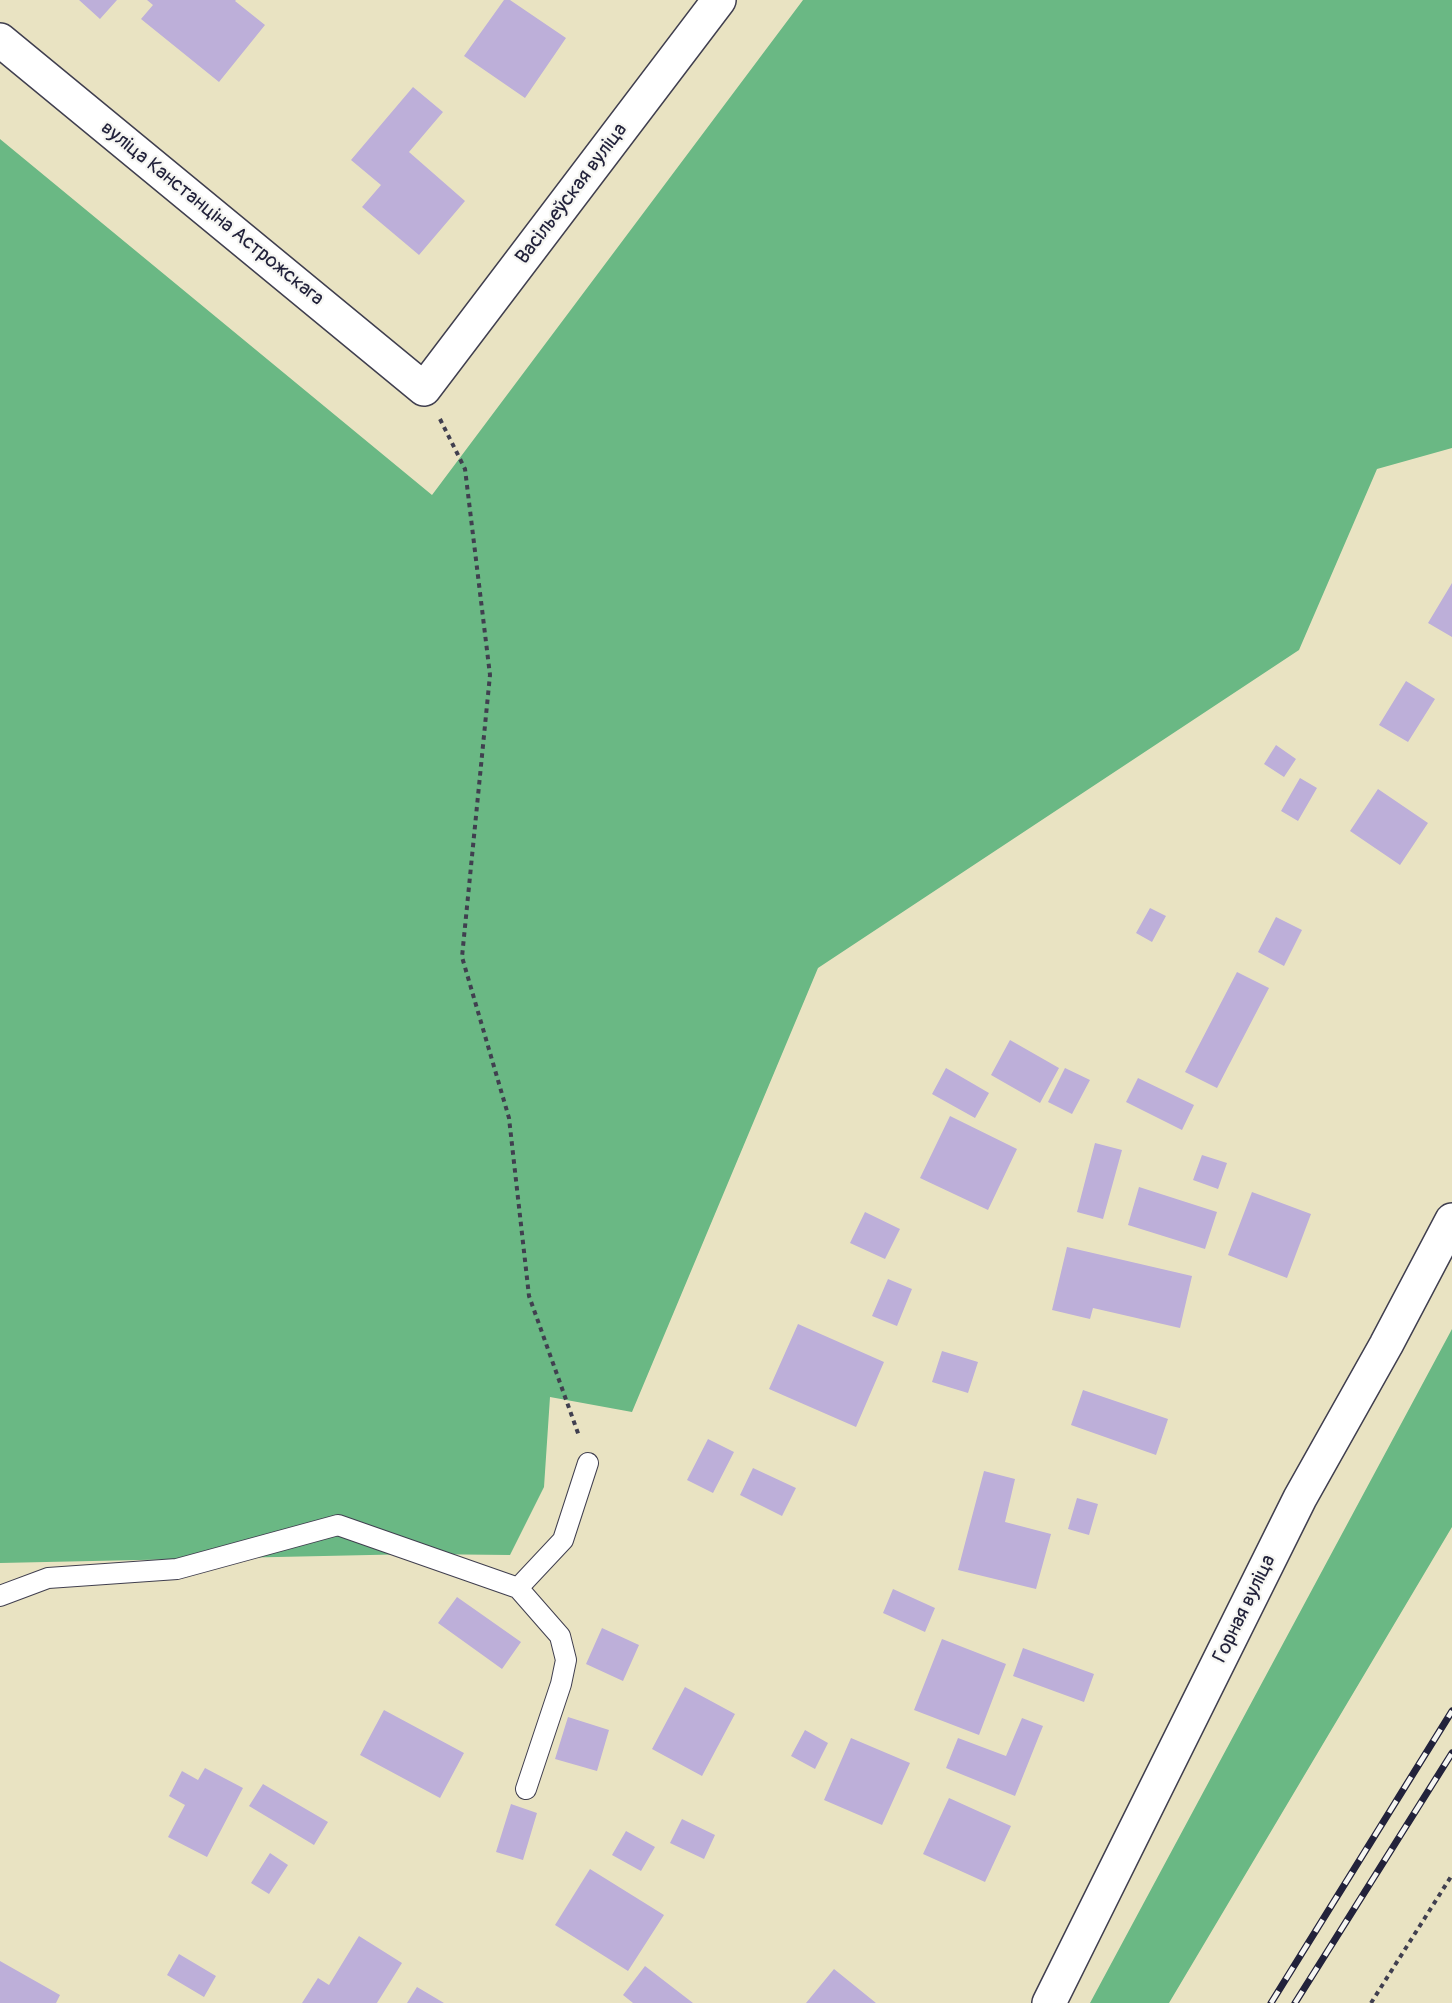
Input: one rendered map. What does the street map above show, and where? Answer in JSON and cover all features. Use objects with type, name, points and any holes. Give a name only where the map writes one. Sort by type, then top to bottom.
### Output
[{"type":"street","name":"Васільеўская вуліца","points":[[424,388],[719,0]]},
{"type":"street","name":"вуліца Канстанціна Астрожскага","points":[[0,40],[424,388]]},
{"type":"street","name":"Горная вуліца","points":[[1049,2003],[1300,1498],[1386,1345],[1452,1220]]},
{"type":"lane","points":[[518,1588],[563,1540],[588,1463]]},
{"type":"lane","points":[[0,1596],[48,1578],[177,1569],[338,1525],[518,1588],[560,1636],[566,1660],[561,1684],[526,1789]]},
{"type":"path","points":[[424,388],[465,469],[490,675],[462,957],[508,1118],[529,1296],[588,1463]]},
{"type":"path","points":[[1371,2003],[1452,1875]]},
{"type":"green space","points":[[803,0],[1452,0],[1452,448],[1377,469],[1299,650],[818,968],[632,1412],[550,1397],[544,1487],[510,1555],[416,1554],[0,1563],[0,139],[432,495]]},
{"type":"green space","points":[[1452,1329],[1452,1527],[1169,2003],[1090,2003]]},
{"type":"building","points":[[79,0],[117,0],[100,19]]},
{"type":"building","points":[[147,0],[236,0],[265,25],[219,82],[141,19],[153,5]]},
{"type":"building","points":[[504,0],[510,0],[566,38],[525,98],[464,56]]},
{"type":"building","points":[[413,87],[443,112],[409,152],[465,201],[419,255],[362,207],[381,185],[351,160]]},
{"type":"building","points":[[1452,583],[1452,637],[1428,623]]},
{"type":"building","points":[[1406,681],[1435,699],[1408,742],[1379,725]]},
{"type":"building","points":[[1276,745],[1296,759],[1284,777],[1264,764]]},
{"type":"building","points":[[1300,778],[1317,788],[1298,821],[1281,811]]},
{"type":"building","points":[[1378,789],[1428,823],[1400,865],[1350,831]]},
{"type":"building","points":[[1150,908],[1166,916],[1152,942],[1136,933]]},
{"type":"building","points":[[1276,917],[1302,930],[1284,966],[1258,952]]},
{"type":"building","points":[[1237,972],[1269,988],[1217,1088],[1185,1072]]},
{"type":"building","points":[[1010,1040],[1059,1068],[1040,1103],[991,1075]]},
{"type":"building","points":[[946,1068],[989,1093],[975,1118],[932,1094]]},
{"type":"building","points":[[1065,1068],[1090,1080],[1072,1114],[1048,1102]]},
{"type":"building","points":[[1138,1078],[1194,1105],[1182,1130],[1126,1102]]},
{"type":"building","points":[[950,1116],[1017,1149],[988,1210],[920,1178]]},
{"type":"building","points":[[1095,1143],[1122,1150],[1103,1219],[1077,1212]]},
{"type":"building","points":[[1202,1155],[1227,1163],[1218,1189],[1193,1180]]},
{"type":"building","points":[[1139,1187],[1217,1212],[1205,1249],[1128,1225]]},
{"type":"building","points":[[1252,1192],[1311,1214],[1287,1278],[1228,1255]]},
{"type":"building","points":[[865,1212],[900,1229],[885,1259],[850,1243]]},
{"type":"building","points":[[1067,1247],[1192,1276],[1180,1328],[1093,1308],[1090,1319],[1052,1310]]},
{"type":"building","points":[[888,1279],[912,1289],[897,1326],[872,1316]]},
{"type":"building","points":[[798,1324],[884,1362],[856,1427],[769,1389]]},
{"type":"building","points":[[942,1351],[978,1362],[968,1393],[932,1382]]},
{"type":"building","points":[[1083,1390],[1168,1419],[1156,1455],[1071,1425]]},
{"type":"building","points":[[708,1439],[734,1452],[713,1493],[687,1480]]},
{"type":"building","points":[[753,1468],[796,1488],[782,1516],[740,1495]]},
{"type":"building","points":[[984,1471],[1015,1479],[1005,1522],[1051,1534],[1036,1589],[958,1570]]},
{"type":"building","points":[[1077,1498],[1098,1504],[1089,1535],[1068,1529]]},
{"type":"building","points":[[893,1589],[935,1608],[925,1632],[883,1613]]},
{"type":"building","points":[[457,1597],[521,1642],[502,1669],[438,1623]]},
{"type":"building","points":[[602,1628],[639,1645],[623,1681],[586,1664]]},
{"type":"building","points":[[942,1639],[1006,1664],[979,1735],[914,1710]]},
{"type":"building","points":[[1023,1648],[1094,1674],[1084,1702],[1013,1676]]},
{"type":"building","points":[[685,1687],[735,1714],[702,1776],[652,1749]]},
{"type":"building","points":[[384,1710],[464,1753],[440,1798],[360,1755]]},
{"type":"building","points":[[568,1717],[609,1730],[597,1771],[555,1759]]},
{"type":"building","points":[[1022,1718],[1043,1726],[1015,1796],[946,1768],[958,1738],[1006,1756]]},
{"type":"building","points":[[805,1730],[828,1743],[815,1769],[791,1756]]},
{"type":"building","points":[[851,1738],[910,1763],[882,1825],[824,1800]]},
{"type":"building","points":[[205,1768],[243,1788],[207,1857],[168,1837],[185,1805],[169,1796],[182,1771],[198,1780]]},
{"type":"building","points":[[263,1784],[328,1822],[314,1845],[249,1806]]},
{"type":"building","points":[[949,1798],[1011,1826],[985,1882],[923,1854]]},
{"type":"building","points":[[511,1804],[537,1813],[523,1860],[496,1852]]},
{"type":"building","points":[[682,1819],[715,1835],[704,1859],[670,1843]]},
{"type":"building","points":[[626,1831],[655,1847],[641,1871],[612,1855]]},
{"type":"building","points":[[270,1853],[288,1865],[269,1894],[251,1883]]},
{"type":"building","points":[[590,1869],[664,1915],[628,1971],[555,1925]]},
{"type":"building","points":[[359,1936],[402,1963],[377,2003],[302,2003],[318,1978],[329,1985]]},
{"type":"building","points":[[179,1954],[216,1976],[204,1997],[167,1975]]},
{"type":"building","points":[[0,1961],[60,1995],[56,2003],[0,2003]]},
{"type":"building","points":[[645,1966],[693,2003],[633,2003],[623,1995]]},
{"type":"building","points":[[834,1969],[876,2003],[806,2003]]},
{"type":"building","points":[[417,1987],[444,2003],[407,2003]]},
{"type":"railway","points":[[1271,2003],[1452,1711]]},
{"type":"railway","points":[[1295,2003],[1452,1753]]}]
